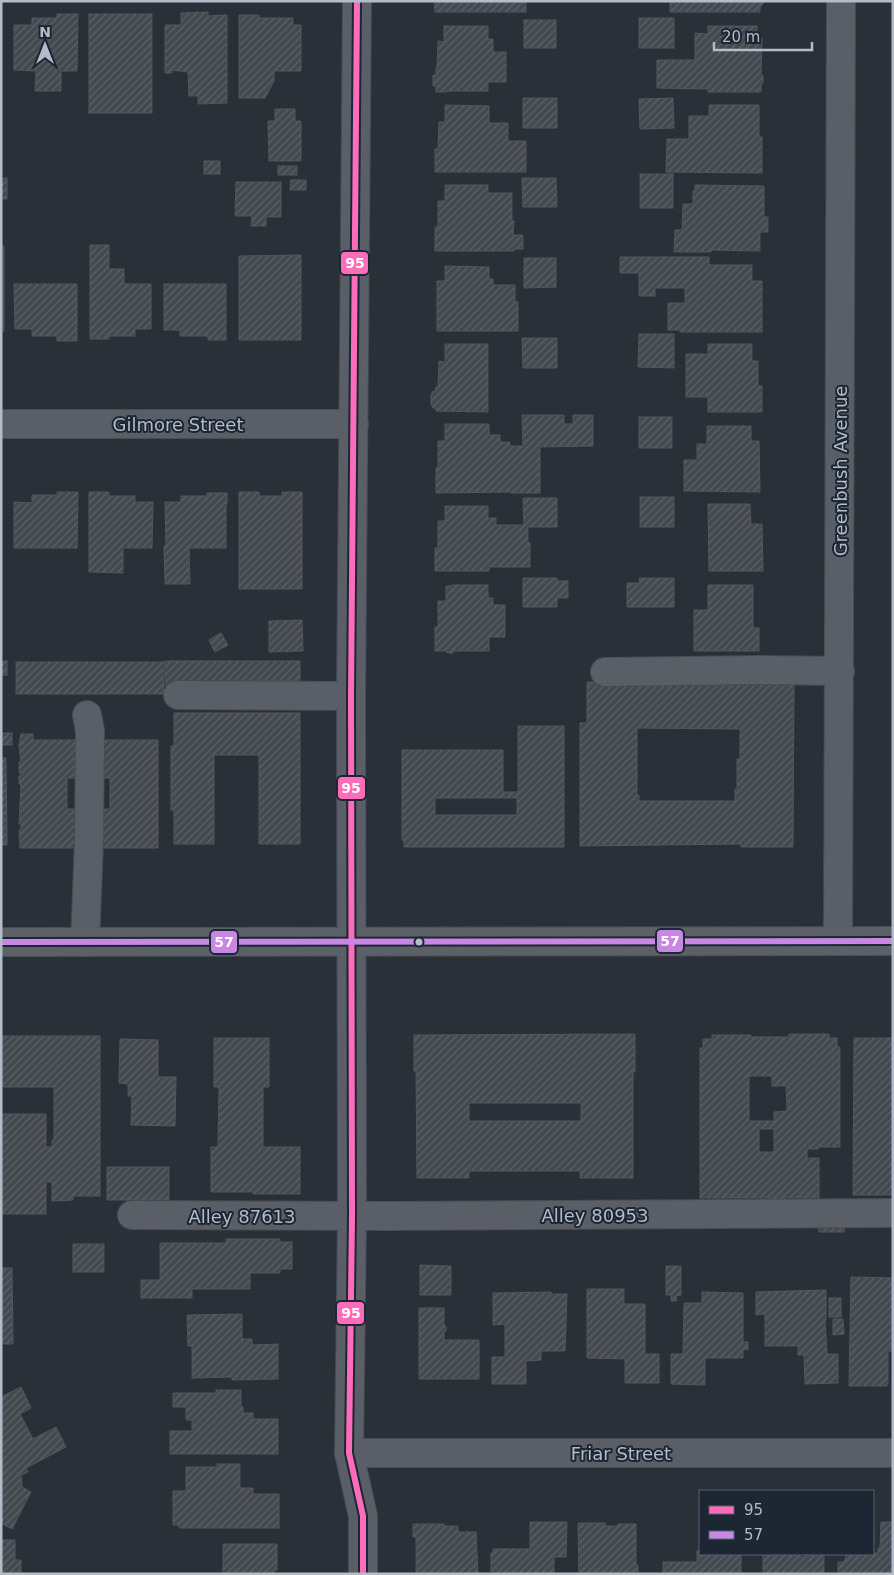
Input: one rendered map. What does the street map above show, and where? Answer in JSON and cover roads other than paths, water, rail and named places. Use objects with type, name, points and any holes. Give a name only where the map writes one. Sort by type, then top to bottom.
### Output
[{"type":"main road","points":[[1,942],[893,941]]},
{"type":"street","points":[[357,1],[351,696],[352,1216],[349,1452],[363,1516],[363,1574]]},
{"type":"street","name":"Greenbush Avenue","points":[[838,940],[841,1]]},
{"type":"street","name":"Gilmore Street","points":[[1,424],[354,424]]},
{"type":"street","points":[[606,672],[840,671]]},
{"type":"street","points":[[178,695],[351,696]]},
{"type":"street","points":[[86,942],[90,731],[87,715]]},
{"type":"street","name":"Alley 80953","points":[[352,1216],[893,1213]]},
{"type":"street","name":"Alley 87613","points":[[132,1216],[352,1216]]},
{"type":"street","name":"Friar Street","points":[[349,1452],[893,1453]]}]
